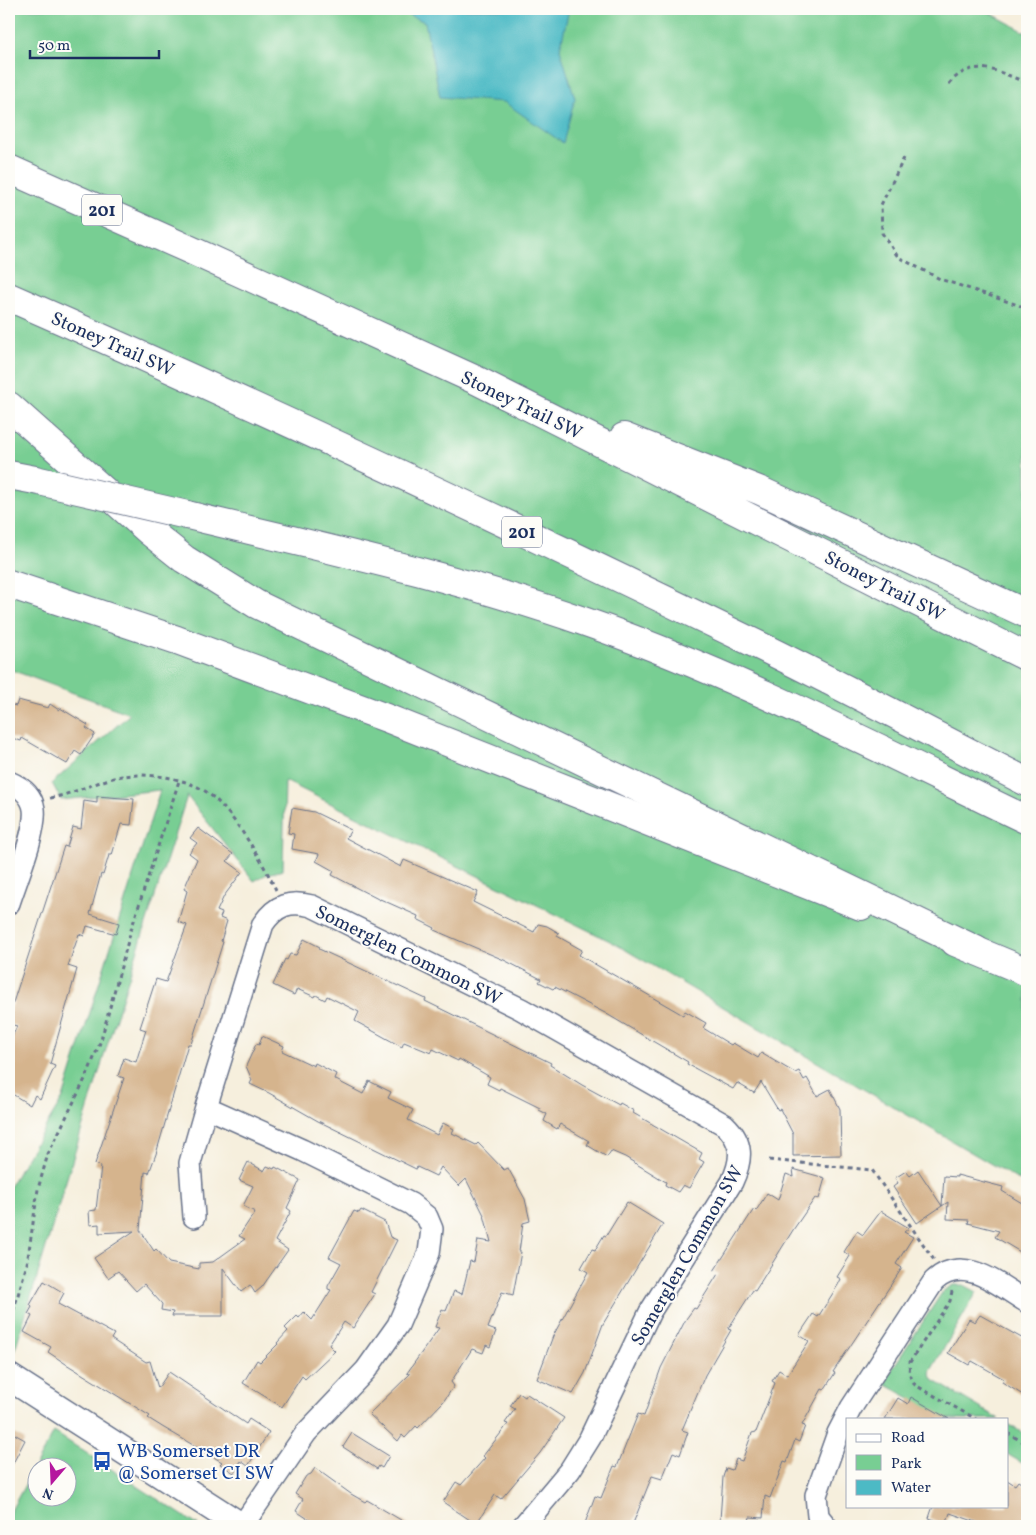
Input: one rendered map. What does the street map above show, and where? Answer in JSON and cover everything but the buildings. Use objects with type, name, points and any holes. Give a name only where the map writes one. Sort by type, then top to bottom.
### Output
[{"type":"main road","name":"Stoney Trail SW","points":[[9,169],[222,264],[478,382],[1027,657]]},
{"type":"main road","name":"Stoney Trail SW","points":[[9,297],[279,417],[488,516],[757,645],[1027,782]]},
{"type":"main road","points":[[478,382],[761,491],[1027,614]]},
{"type":"main road","points":[[9,406],[184,559],[256,604],[976,950],[1027,972]]},
{"type":"main road","points":[[9,474],[403,567],[493,592],[583,621],[657,648],[770,696],[1027,820]]},
{"type":"main road","points":[[9,584],[177,640],[389,719],[778,875],[976,950]]},
{"type":"street","points":[[9,782],[26,792],[31,800],[34,818],[9,903]]},
{"type":"street","name":"Somerglen Common SW","points":[[282,904],[300,903],[312,906],[521,1009],[725,1125],[734,1133],[738,1143],[741,1159],[732,1182],[650,1312],[590,1438],[570,1470],[523,1526]]},
{"type":"street","points":[[194,1217],[190,1163],[263,924],[269,915],[282,904]]},
{"type":"street","points":[[9,1377],[242,1526],[306,1433],[366,1370],[398,1325],[429,1253],[432,1229],[427,1217],[411,1204],[302,1150],[206,1108]]},
{"type":"street","points":[[826,1526],[818,1516],[816,1495],[838,1433],[851,1408],[934,1281],[944,1273],[959,1269],[974,1272],[1027,1302]]},
{"type":"path","points":[[949,84],[957,74],[987,67],[1027,83]]},
{"type":"path","points":[[904,158],[881,205],[882,233],[898,257],[940,279],[1027,308]]},
{"type":"path","points":[[31,800],[63,796],[98,782],[123,776],[162,776],[204,791],[216,800],[239,828],[268,873],[282,904]]},
{"type":"path","points":[[9,1326],[27,1264],[38,1188],[48,1154],[102,1040],[131,930],[179,781]]},
{"type":"path","points":[[769,1160],[872,1170],[928,1253],[944,1273],[952,1292],[950,1301],[910,1362],[909,1373],[915,1385],[974,1418]]},
{"type":"path","points":[[1008,1434],[1027,1444]]},
{"type":"green space","points":[[9,9],[983,9],[1027,33],[1027,1185],[612,942],[285,781],[283,870],[267,874],[254,881],[187,796],[107,1046],[13,1356],[9,1353],[9,1187],[63,1098],[160,790],[61,800],[52,783],[130,714],[9,669]]},
{"type":"green space","points":[[953,1285],[964,1285],[977,1292],[930,1372],[933,1380],[997,1418],[946,1418],[883,1383],[943,1291]]},
{"type":"green space","points":[[1008,1425],[1027,1435],[1027,1466],[1008,1455]]},
{"type":"green space","points":[[54,1432],[199,1526],[9,1526],[9,1514],[28,1479],[28,1508],[78,1508],[78,1458],[40,1458]]},
{"type":"water","points":[[394,9],[569,9],[560,49],[575,98],[563,143],[504,102],[440,97],[425,22]]},
{"type":"place","name":"WB Somerset DR @ Somerset CI SW","points":[[102,1461]]}]
